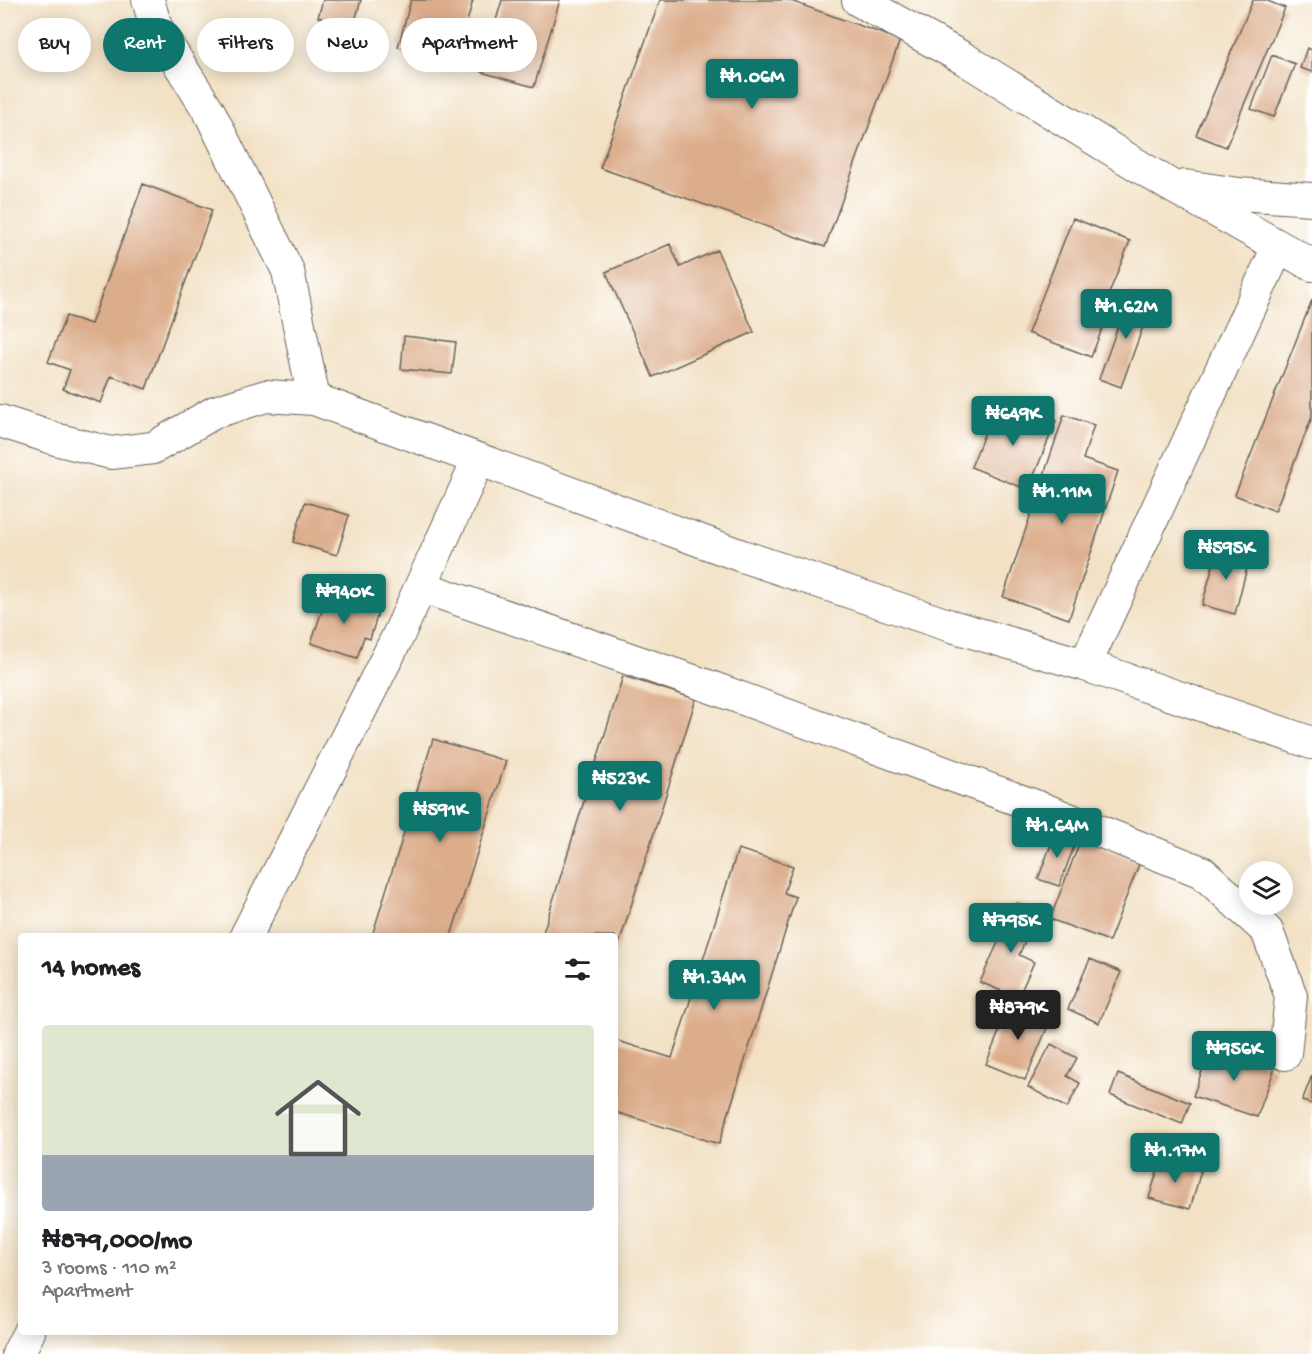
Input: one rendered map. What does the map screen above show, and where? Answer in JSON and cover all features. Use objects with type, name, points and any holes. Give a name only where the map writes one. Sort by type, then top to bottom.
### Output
[{"type":"street","points":[[148,0],[156,27],[210,113],[288,271],[314,399]]},
{"type":"street","points":[[858,0],[963,58],[1168,184],[1278,248],[1312,265]]},
{"type":"street","points":[[1168,184],[1239,194],[1312,199]]},
{"type":"street","points":[[1085,665],[1278,248]]},
{"type":"street","points":[[0,421],[59,440],[111,453],[153,448],[215,412],[266,396],[314,399],[742,556],[948,625],[1085,665],[1312,743]]},
{"type":"street","points":[[248,933],[422,587],[479,459]]},
{"type":"street","points":[[422,587],[719,690],[1046,810],[1202,872],[1267,932],[1291,996],[1285,1054]]},
{"type":"street","points":[[18,1354],[28,1335]]},
{"type":"building","points":[[323,0],[361,0],[356,18],[318,17]]},
{"type":"building","points":[[411,0],[473,0],[468,18],[406,18]]},
{"type":"building","points":[[502,0],[560,0],[534,87],[481,72],[537,72],[537,18],[497,18]]},
{"type":"building","points":[[660,0],[788,0],[900,40],[825,247],[600,168]]},
{"type":"building","points":[[1253,0],[1265,0],[1285,8],[1226,147],[1196,135]]},
{"type":"building","points":[[1307,48],[1312,50],[1312,72],[1300,68]]},
{"type":"building","points":[[1272,55],[1295,64],[1274,117],[1251,109]]},
{"type":"building","points":[[143,184],[212,210],[146,389],[111,376],[101,403],[63,389],[70,370],[48,362],[66,316],[91,324]]},
{"type":"building","points":[[1073,218],[1130,241],[1100,316],[1106,319],[1091,357],[1028,333]]},
{"type":"building","points":[[670,244],[680,267],[717,250],[754,332],[653,377],[606,272]]},
{"type":"building","points":[[1130,293],[1152,302],[1121,387],[1099,379]]},
{"type":"building","points":[[1312,300],[1312,417],[1275,511],[1235,495]]},
{"type":"building","points":[[404,336],[456,342],[452,374],[401,369]]},
{"type":"building","points":[[995,407],[1027,420],[1030,411],[1056,421],[1028,490],[971,467]]},
{"type":"building","points":[[1064,415],[1094,425],[1083,459],[1118,471],[1069,619],[1003,597]]},
{"type":"building","points":[[305,502],[349,515],[337,555],[293,542]]},
{"type":"building","points":[[1218,548],[1250,556],[1235,614],[1202,605]]},
{"type":"building","points":[[328,593],[379,610],[370,639],[364,637],[357,658],[311,643]]},
{"type":"building","points":[[623,676],[696,699],[618,948],[618,933],[543,933]]},
{"type":"building","points":[[433,739],[506,761],[452,933],[373,933]]},
{"type":"building","points":[[1056,831],[1077,839],[1059,886],[1038,879]]},
{"type":"building","points":[[1081,839],[1140,862],[1109,941],[1050,919]]},
{"type":"building","points":[[738,849],[793,866],[784,893],[796,897],[719,1144],[618,1113],[618,1041],[672,1058]]},
{"type":"building","points":[[1016,903],[1038,912],[1019,955],[1034,962],[1018,998],[980,982]]},
{"type":"building","points":[[1090,959],[1121,972],[1099,1023],[1068,1009]]},
{"type":"building","points":[[1011,1002],[1051,1019],[1025,1080],[986,1064]]},
{"type":"building","points":[[1051,1044],[1077,1058],[1067,1076],[1080,1083],[1067,1108],[1028,1087]]},
{"type":"building","points":[[1211,1046],[1275,1068],[1257,1117],[1193,1096]]},
{"type":"building","points":[[1118,1074],[1190,1103],[1182,1124],[1110,1095]]},
{"type":"building","points":[[1312,1075],[1312,1104],[1302,1101]]},
{"type":"building","points":[[1161,1159],[1201,1171],[1190,1209],[1149,1198]]}]
